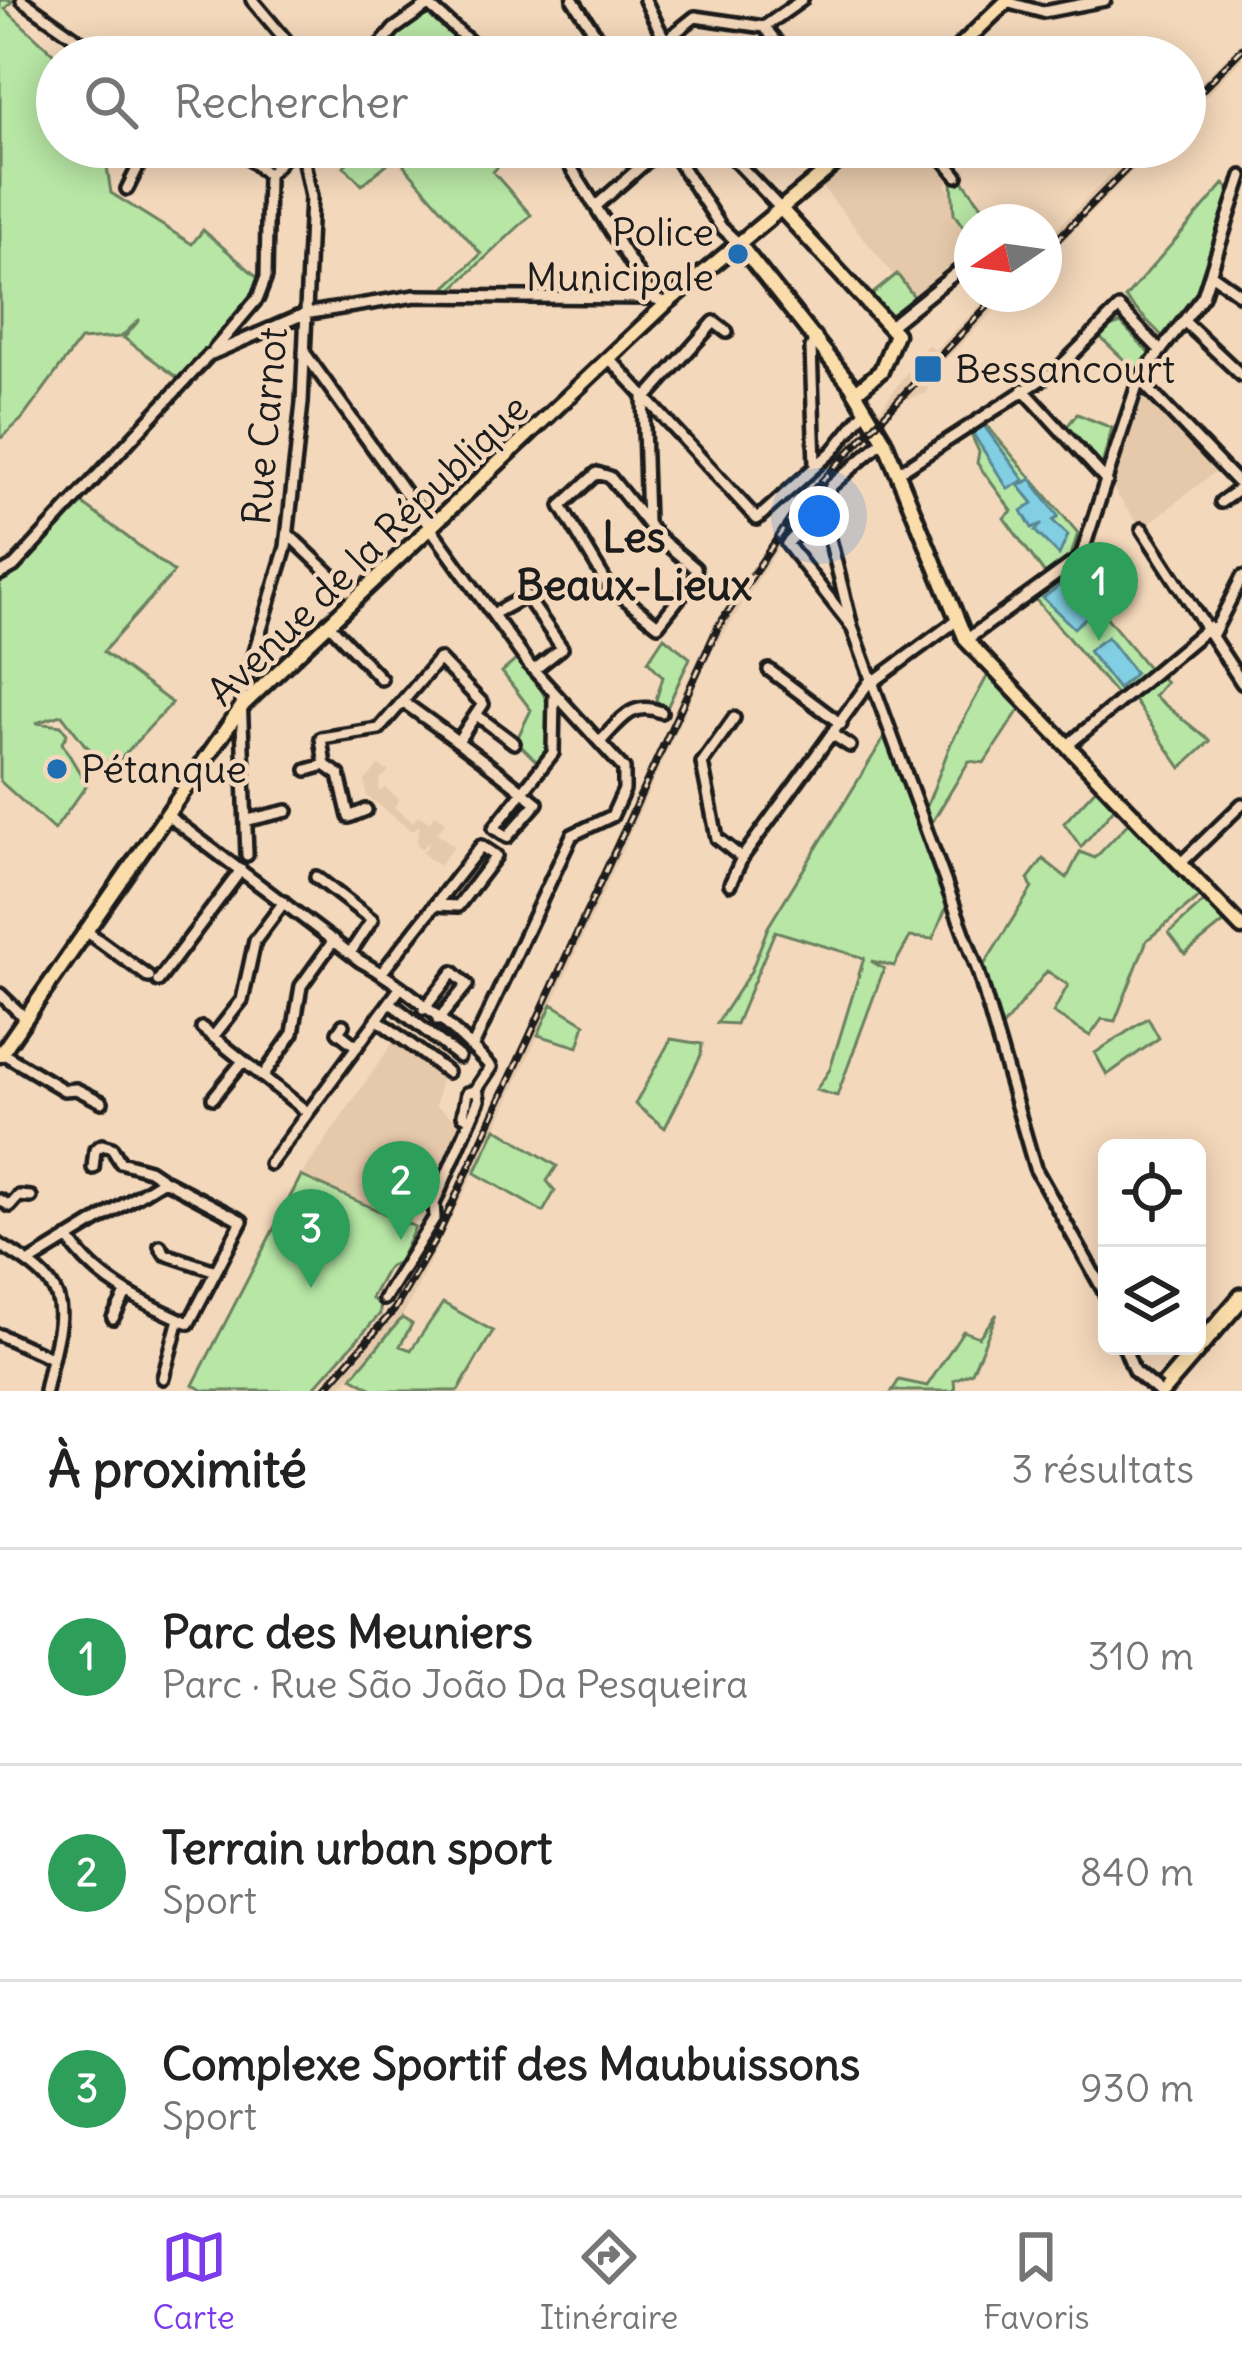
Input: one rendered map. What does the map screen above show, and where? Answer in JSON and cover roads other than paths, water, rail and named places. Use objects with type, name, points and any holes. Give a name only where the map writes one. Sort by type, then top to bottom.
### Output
[{"type":"highway","points":[[1206,1324],[1242,1282]]},
{"type":"highway","points":[[1160,1391],[1242,1297]]},
{"type":"highway","points":[[1147,1391],[1179,1355]]},
{"type":"main road","points":[[970,36],[1005,1]]},
{"type":"main road","name":"Avenue de la République","points":[[1,1054],[245,697],[609,358],[660,301],[739,244],[830,168]]},
{"type":"main road","points":[[781,209],[896,338],[881,371],[856,392]]},
{"type":"main road","points":[[739,244],[856,392],[884,440],[966,640],[990,671],[1069,745],[1242,928]]},
{"type":"street","points":[[22,0],[73,36]]},
{"type":"street","points":[[252,0],[283,36]]},
{"type":"street","points":[[573,0],[597,36]]},
{"type":"street","points":[[645,0],[665,36]]},
{"type":"street","points":[[764,27],[802,0]]},
{"type":"street","points":[[1005,1],[1042,12],[1105,0]]},
{"type":"street","points":[[388,36],[429,1],[465,36]]},
{"type":"street","points":[[669,36],[695,17],[764,27],[772,36]]},
{"type":"street","points":[[127,189],[138,168]]},
{"type":"street","points":[[260,168],[268,175]]},
{"type":"street","points":[[0,574],[30,549],[259,298],[266,277],[268,175],[275,168]]},
{"type":"street","name":"Rue Carnot","points":[[247,856],[245,697],[288,534],[304,352],[311,197],[303,168]]},
{"type":"street","points":[[572,168],[660,301]]},
{"type":"street","points":[[596,206],[641,168]]},
{"type":"street","points":[[680,168],[721,227],[739,244]]},
{"type":"street","points":[[742,168],[781,209]]},
{"type":"street","points":[[951,168],[957,176]]},
{"type":"street","points":[[966,640],[1081,557],[1139,379],[1186,324],[1211,274],[1242,176]]},
{"type":"street","points":[[890,326],[954,274]]},
{"type":"street","points":[[1211,274],[1242,296]]},
{"type":"street","points":[[209,356],[304,314],[415,296],[660,301]]},
{"type":"street","points":[[899,472],[1059,368],[1119,308],[1161,351]]},
{"type":"street","points":[[647,521],[610,476],[598,473],[561,506],[608,585],[658,625],[696,577],[695,568],[647,521],[645,396],[714,322],[727,332]]},
{"type":"street","points":[[1186,324],[1242,376]]},
{"type":"street","points":[[815,465],[811,348],[816,338]]},
{"type":"street","points":[[304,352],[554,696],[618,758],[624,778],[612,815],[572,835],[472,1048]]},
{"type":"street","points":[[609,358],[761,518],[865,411]]},
{"type":"street","points":[[1139,379],[1242,487],[1221,502]]},
{"type":"street","points":[[1023,389],[1107,482]]},
{"type":"street","points":[[852,627],[788,544],[822,507],[831,487],[884,440]]},
{"type":"street","points":[[822,507],[852,627],[978,971],[1035,1168],[1098,1281]]},
{"type":"street","points":[[1142,529],[1242,683]]},
{"type":"street","points":[[288,534],[348,591]]},
{"type":"street","points":[[1069,745],[1211,631],[1242,577]]},
{"type":"street","points":[[493,614],[526,596],[562,649],[534,670]]},
{"type":"street","points":[[730,884],[742,858],[872,680],[956,621]]},
{"type":"street","points":[[328,623],[381,679]]},
{"type":"street","points":[[366,810],[349,817],[339,776],[325,765],[321,738],[380,729],[439,659],[495,715],[488,724]]},
{"type":"street","points":[[769,670],[841,724]]},
{"type":"street","points":[[403,702],[458,741],[523,790],[537,802],[507,837],[494,828],[523,790],[554,750],[554,696]]},
{"type":"street","points":[[458,741],[483,704]]},
{"type":"street","points":[[601,741],[631,709],[644,706],[661,712]]},
{"type":"street","points":[[478,716],[514,743]]},
{"type":"street","points":[[734,718],[702,764],[717,838],[742,858]]},
{"type":"street","points":[[833,735],[850,746]]},
{"type":"street","points":[[307,770],[325,765]]},
{"type":"street","points":[[1180,863],[1242,804]]},
{"type":"street","points":[[248,820],[287,811]]},
{"type":"street","points":[[167,815],[350,953],[383,971],[398,991],[491,1067],[477,1090],[471,1119],[434,1204],[436,1217],[424,1228],[384,1299]]},
{"type":"street","points":[[383,971],[435,905],[482,846],[496,856],[458,906],[435,905]]},
{"type":"street","points":[[86,931],[154,979],[242,870]]},
{"type":"street","points":[[316,877],[372,920],[350,953]]},
{"type":"street","points":[[213,1037],[242,1000],[254,941],[284,902]]},
{"type":"street","points":[[262,1076],[293,1033],[301,986],[334,940]]},
{"type":"street","points":[[424,1009],[453,972],[467,985],[438,1020]]},
{"type":"street","points":[[270,1164],[398,991]]},
{"type":"street","points":[[0,994],[26,1019]]},
{"type":"street","points":[[391,1003],[459,1057]]},
{"type":"street","points":[[378,1020],[447,1072]]},
{"type":"street","points":[[343,1025],[338,1032],[357,1047]]},
{"type":"street","points":[[202,1028],[307,1112]]},
{"type":"street","points":[[1,1054],[64,1090],[76,1089],[102,1102]]},
{"type":"street","points":[[213,1098],[243,1061]]},
{"type":"street","points":[[93,1168],[95,1150],[102,1145],[112,1148],[120,1162],[242,1221]]},
{"type":"street","points":[[31,1262],[164,1180]]},
{"type":"street","points":[[0,1200],[10,1206],[19,1196],[31,1197]]},
{"type":"street","points":[[68,1238],[83,1260],[126,1294],[189,1324],[251,1206]]},
{"type":"street","points":[[0,1245],[31,1262],[58,1290],[62,1305],[45,1391]]},
{"type":"street","points":[[160,1246],[165,1255],[216,1271]]},
{"type":"street","points":[[113,1318],[126,1294]]},
{"type":"street","points":[[164,1378],[179,1319]]},
{"type":"street","points":[[0,1335],[51,1358]]},
{"type":"street","points":[[1128,1355],[1135,1371],[1160,1391]]},
{"type":"water","points":[[982,423],[1024,480],[1008,489],[970,429]]},
{"type":"water","points":[[1031,479],[1058,516],[1053,521],[1068,535],[1059,555],[1035,531],[1042,524],[1032,528],[1022,511],[1033,503],[1019,486]]},
{"type":"water","points":[[1068,579],[1093,611],[1074,628],[1043,598]]},
{"type":"water","points":[[1107,637],[1135,673],[1118,689],[1088,651]]},
{"type":"railway","points":[[1206,86],[1242,49]]},
{"type":"railway","points":[[1062,235],[1127,168]]},
{"type":"railway","points":[[323,1391],[394,1310],[438,1235],[718,627],[801,503],[982,312]]},
{"type":"place","name":"Police Municipale","points":[[738,254]]},
{"type":"place","name":"Bessancourt","points":[[928,369]]},
{"type":"place","name":"Parc des Meuniers","points":[[1099,641]]},
{"type":"place","name":"Pétanque","points":[[57,769]]},
{"type":"place","name":"Terrain urban sport","points":[[401,1240]]},
{"type":"place","name":"Complexe Sportif des Maubuissons","points":[[311,1288]]},
{"type":"district","name":"Les Beaux-Lieux","points":[[634,561]]}]
